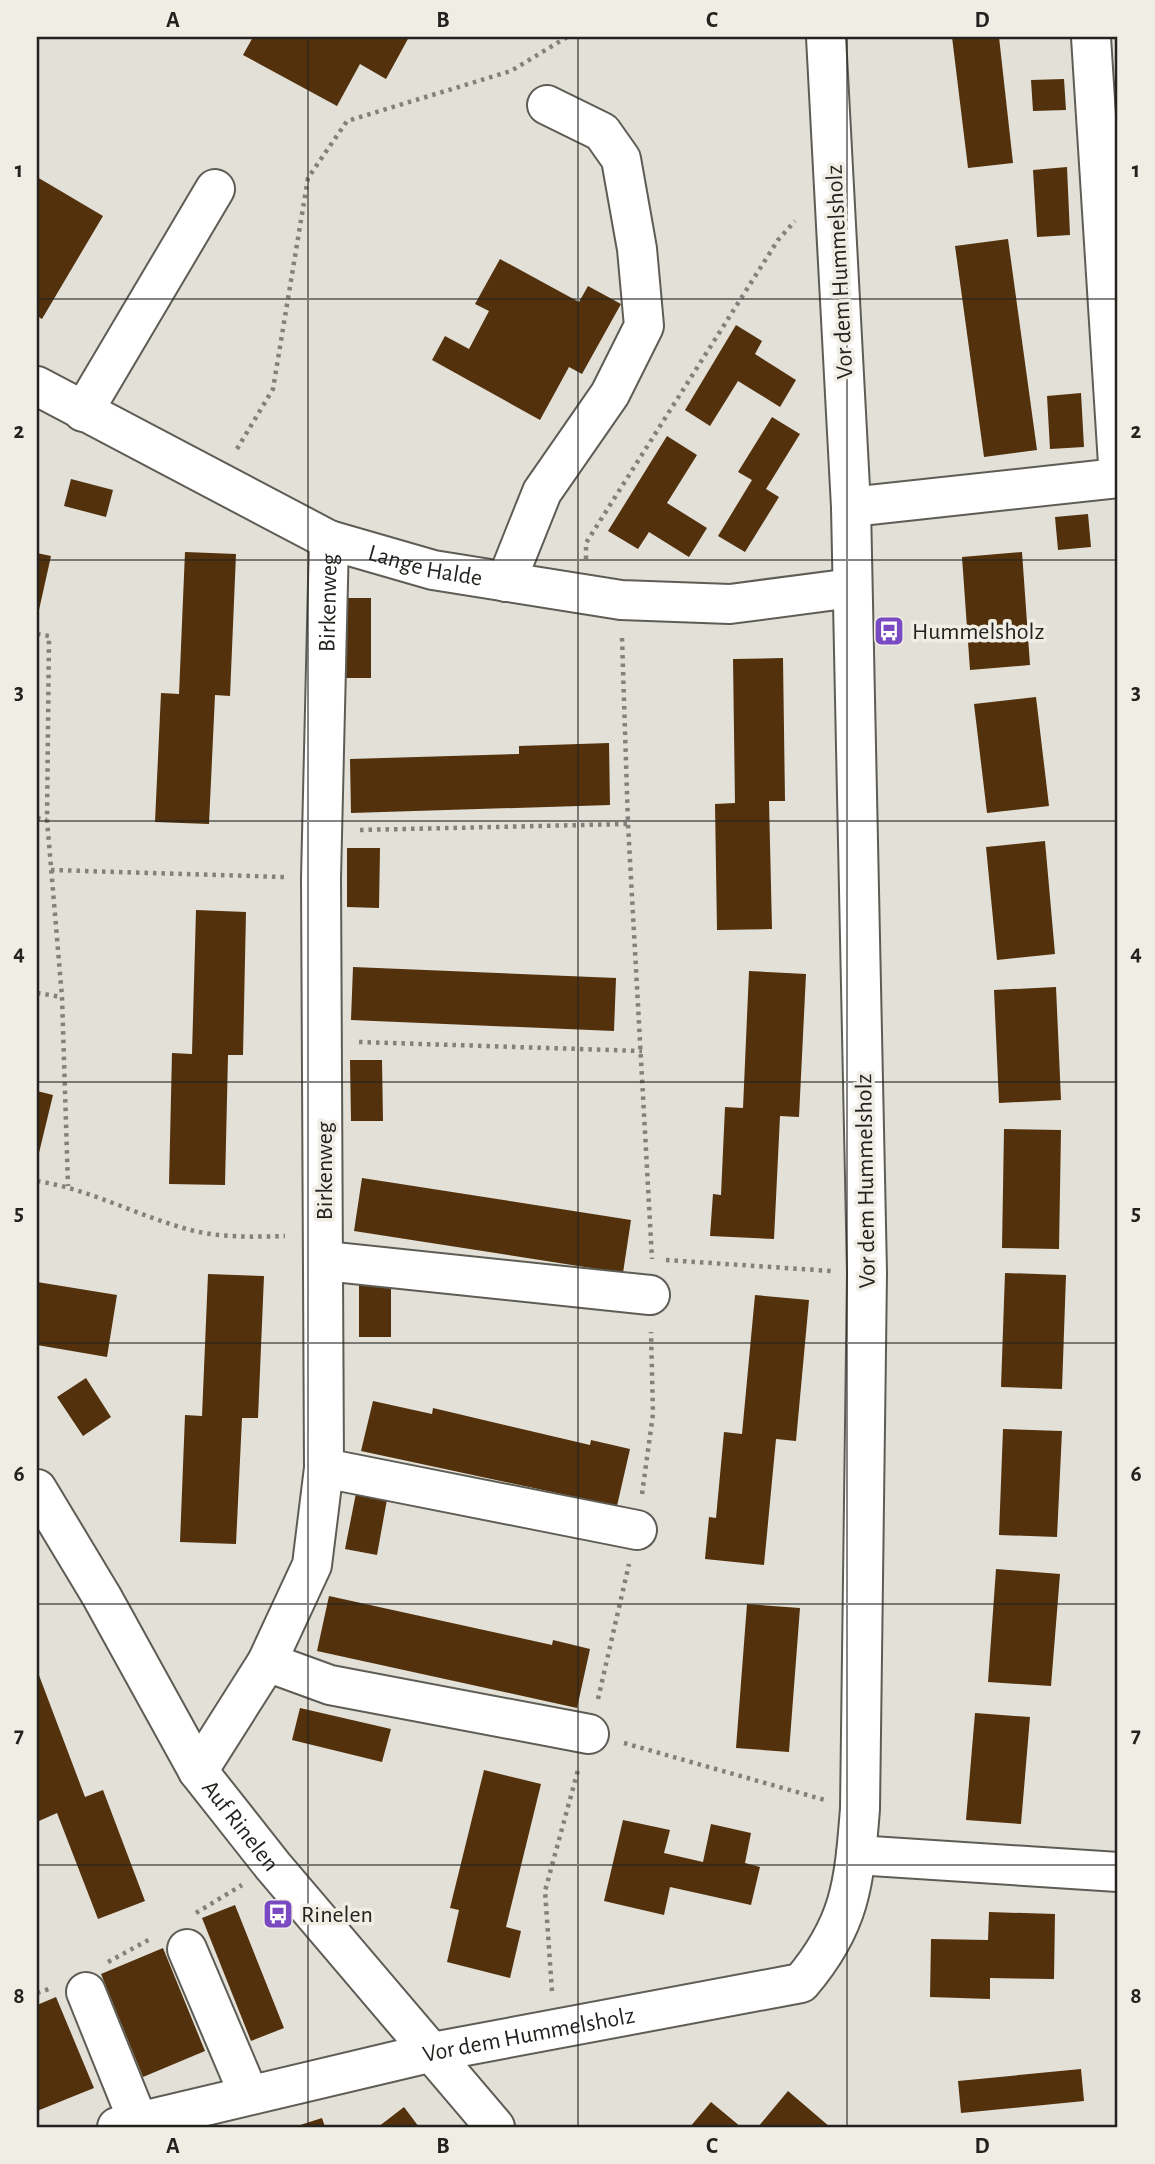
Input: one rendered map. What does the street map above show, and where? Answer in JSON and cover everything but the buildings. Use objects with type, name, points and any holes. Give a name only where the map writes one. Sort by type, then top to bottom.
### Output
[{"type":"street","name":"Vor dem Hummelsholz","points":[[128,2124],[433,2052],[555,2027],[802,1983],[827,1952],[845,1916],[856,1855],[860,1809],[867,1273],[851,507],[826,37]]},
{"type":"street","points":[[1091,37],[1118,464]]},
{"type":"street","points":[[506,582],[541,492],[610,394],[644,326],[637,249],[621,159],[602,132],[547,105]]},
{"type":"street","points":[[83,412],[215,189]]},
{"type":"street","name":"Lange Halde","points":[[37,386],[329,540],[433,570],[604,597],[730,604],[852,588]]},
{"type":"street","points":[[851,507],[1118,478]]},
{"type":"street","name":"Birkenweg","points":[[198,1771],[267,1662],[312,1565],[324,1468],[321,878],[329,540]]},
{"type":"street","points":[[324,1248],[651,1277]]},
{"type":"street","points":[[324,1468],[637,1530]]},
{"type":"street","name":"Auf Rinelen","points":[[37,1489],[102,1597],[198,1771],[273,1866],[495,2127]]},
{"type":"street","points":[[267,1662],[330,1685],[589,1734]]},
{"type":"street","points":[[856,1855],[1118,1872]]},
{"type":"street","points":[[185,1935],[250,2095]]},
{"type":"street","points":[[84,1980],[128,2124]]},
{"type":"path","points":[[218,483],[273,389],[308,177],[347,121],[511,71],[567,37]]},
{"type":"path","points":[[795,210],[795,224],[778,240],[586,543],[604,597],[628,824],[642,1051],[651,1277],[653,1414],[637,1530],[589,1734],[860,1809]]},
{"type":"path","points":[[37,634],[49,636],[47,820],[62,997],[68,1186]]},
{"type":"path","points":[[37,818],[47,820]]},
{"type":"path","points":[[324,831],[628,824]]},
{"type":"path","points":[[51,870],[321,878]]},
{"type":"path","points":[[37,993],[62,997]]},
{"type":"path","points":[[323,1041],[642,1051]]},
{"type":"path","points":[[37,1181],[68,1186],[189,1230],[324,1248]]},
{"type":"path","points":[[651,1277],[867,1273]]},
{"type":"path","points":[[555,2027],[545,1891],[574,1785]]},
{"type":"path","points":[[37,1993],[84,1980],[185,1935],[273,1866]]},
{"type":"place","name":"Hummelsholz","points":[[889,631]]},
{"type":"place","name":"Rinelen","points":[[278,1914]]}]
